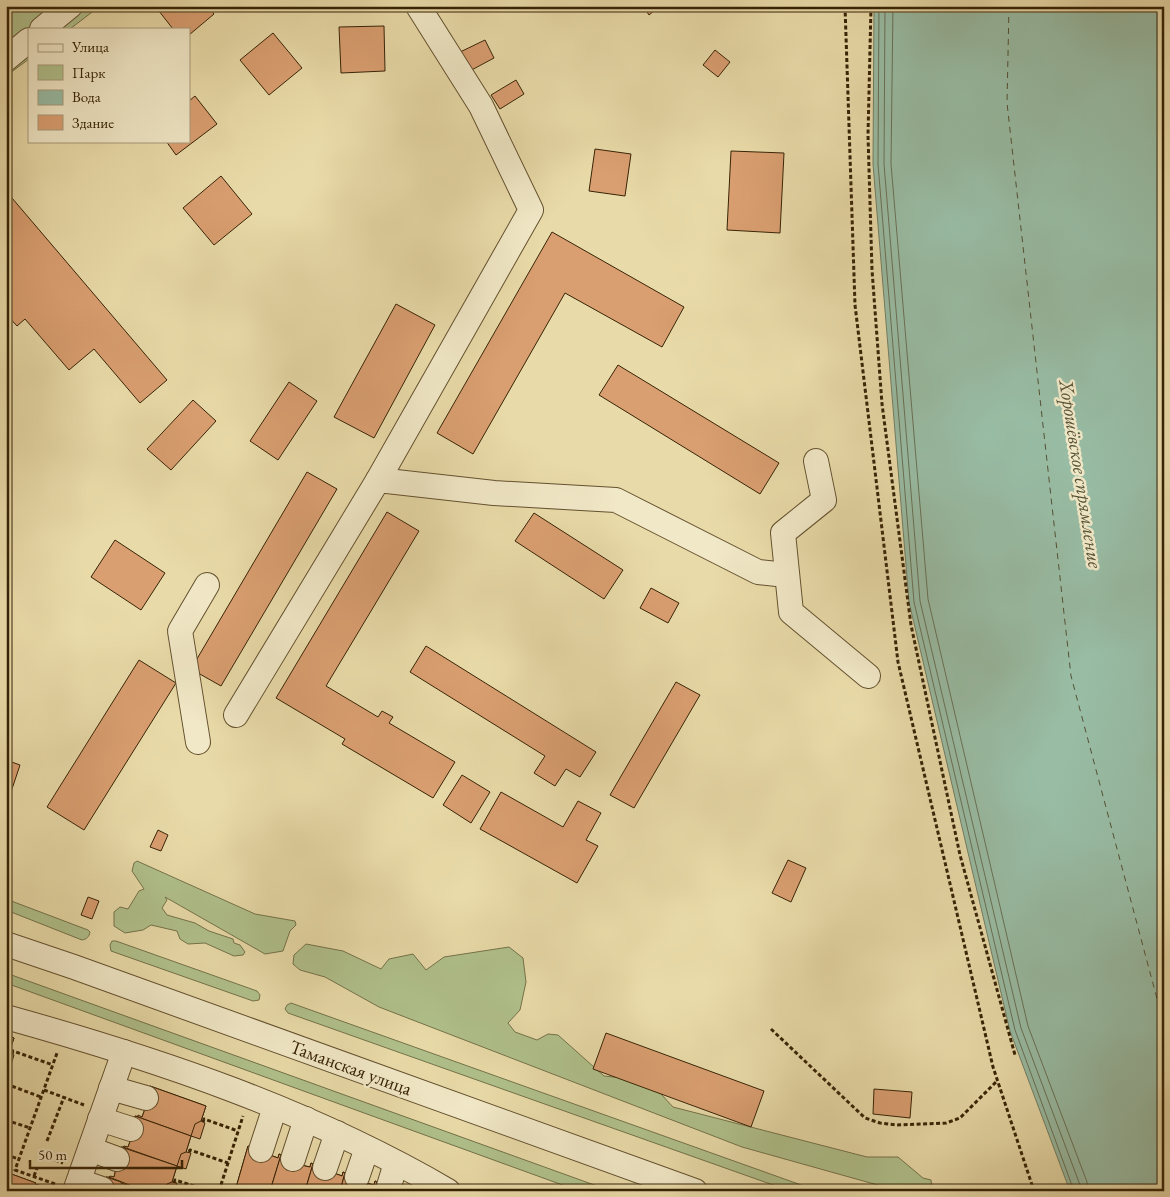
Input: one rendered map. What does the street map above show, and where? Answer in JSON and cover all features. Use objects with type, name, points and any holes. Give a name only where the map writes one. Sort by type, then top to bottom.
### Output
[{"type":"street","points":[[43,28],[70,6]]},
{"type":"street","points":[[236,715],[378,480],[531,210],[481,106],[418,6]]},
{"type":"street","points":[[6,58],[28,41]]},
{"type":"street","points":[[816,461],[824,500],[783,533],[791,612],[868,676]]},
{"type":"street","points":[[378,480],[494,493],[616,500],[758,572],[786,575]]},
{"type":"street","points":[[198,742],[180,632],[207,585]]},
{"type":"street","name":"Таманская улица","points":[[6,944],[695,1191]]},
{"type":"street","points":[[6,1017],[219,1083],[337,1133],[396,1162],[425,1185],[448,1191]]},
{"type":"street","points":[[102,1189],[77,1186],[90,1149],[93,1113],[111,1088],[124,1052]]},
{"type":"street","points":[[111,1088],[146,1098]]},
{"type":"street","points":[[261,1150],[275,1106]]},
{"type":"street","points":[[93,1113],[131,1129]]},
{"type":"street","points":[[293,1159],[306,1119]]},
{"type":"street","points":[[325,1168],[337,1133]]},
{"type":"street","points":[[357,1177],[367,1148]]},
{"type":"street","points":[[90,1149],[117,1159]]},
{"type":"street","points":[[389,1186],[396,1162]]},
{"type":"path","points":[[845,6],[855,306],[898,662],[996,1081],[1034,1191]]},
{"type":"path","points":[[871,6],[868,135],[872,270],[882,404],[911,625],[960,854],[1015,1055]]},
{"type":"path","points":[[770,1029],[865,1118],[880,1123],[946,1124],[960,1118],[996,1081]]},
{"type":"path","points":[[64,1034],[15,1170],[77,1186]]},
{"type":"path","points":[[12,1054],[12,1051],[52,1065]]},
{"type":"path","points":[[6,1084],[41,1097]]},
{"type":"path","points":[[44,1090],[64,1097],[93,1113]]},
{"type":"path","points":[[219,1191],[249,1096]]},
{"type":"path","points":[[47,1142],[64,1097]]},
{"type":"path","points":[[203,1122],[204,1119],[238,1131]]},
{"type":"path","points":[[6,1120],[30,1128]]},
{"type":"path","points":[[23,1148],[29,1149]]},
{"type":"path","points":[[189,1152],[190,1150],[228,1163]]},
{"type":"path","points":[[6,1155],[19,1159]]},
{"type":"path","points":[[34,1176],[37,1168]]},
{"type":"path","points":[[174,1183],[175,1180],[208,1191]]},
{"type":"green space","points":[[6,6],[100,6],[71,28],[28,28],[28,60],[6,76]]},
{"type":"green space","points":[[137,861],[255,914],[295,921],[296,925],[290,931],[283,951],[265,954],[165,897],[167,900],[162,908],[167,915],[195,923],[209,931],[233,939],[234,943],[240,945],[245,952],[243,955],[234,956],[205,943],[188,944],[180,939],[177,931],[151,925],[143,930],[125,933],[114,926],[114,912],[120,907],[128,909],[139,891],[144,889],[132,871],[134,863]]},
{"type":"green space","points":[[6,899],[88,930],[90,932],[89,935],[82,940],[6,910]]},
{"type":"green space","points":[[112,941],[257,991],[260,995],[259,1000],[253,1001],[111,951],[110,945]]},
{"type":"green space","points":[[306,944],[343,951],[381,969],[389,959],[413,954],[426,970],[444,957],[509,947],[523,958],[526,982],[520,1010],[508,1023],[515,1032],[537,1040],[548,1034],[558,1035],[604,1076],[649,1081],[673,1107],[867,1157],[898,1157],[923,1178],[931,1180],[932,1188],[929,1191],[899,1191],[742,1147],[379,1007],[325,977],[300,970],[293,964],[294,955]]},
{"type":"green space","points":[[6,973],[611,1191],[579,1191],[6,983]]},
{"type":"green space","points":[[291,1003],[818,1191],[790,1191],[288,1013],[285,1009]]},
{"type":"water","name":"Хорошёвское спрямление","points":[[874,6],[1164,6],[1164,1191],[1070,1191],[1010,1031],[909,602],[873,164]]},
{"type":"building","points":[[155,6],[207,6],[214,14],[190,34],[190,28],[172,28]]},
{"type":"building","points":[[643,6],[660,6],[649,15]]},
{"type":"building","points":[[384,26],[385,71],[341,73],[339,27]]},
{"type":"building","points":[[273,33],[302,68],[269,95],[240,60]]},
{"type":"building","points":[[485,40],[494,58],[466,73],[456,54]]},
{"type":"building","points":[[715,50],[730,62],[718,77],[703,65]]},
{"type":"building","points":[[516,80],[524,94],[500,109],[491,95]]},
{"type":"building","points":[[195,96],[217,124],[176,155],[167,142],[190,142],[190,100]]},
{"type":"building","points":[[595,149],[631,154],[625,196],[589,191]]},
{"type":"building","points":[[731,151],[784,153],[780,233],[727,230]]},
{"type":"building","points":[[221,176],[252,214],[214,245],[183,208]]},
{"type":"building","points":[[6,191],[167,380],[140,403],[94,349],[69,370],[25,319],[17,326],[6,314]]},
{"type":"building","points":[[552,232],[684,307],[662,347],[565,293],[473,454],[437,433]]},
{"type":"building","points":[[396,304],[435,325],[374,438],[334,417]]},
{"type":"building","points":[[618,365],[779,463],[760,494],[599,395]]},
{"type":"building","points":[[289,382],[317,401],[278,460],[250,441]]},
{"type":"building","points":[[193,400],[216,421],[171,470],[147,449]]},
{"type":"building","points":[[307,472],[337,489],[221,686],[191,669]]},
{"type":"building","points":[[387,512],[419,531],[326,686],[378,717],[382,711],[393,717],[389,723],[455,762],[433,798],[342,744],[345,739],[276,698]]},
{"type":"building","points":[[534,513],[623,570],[604,599],[515,541]]},
{"type":"building","points":[[115,540],[165,573],[141,610],[91,577]]},
{"type":"building","points":[[651,588],[679,603],[668,623],[640,608]]},
{"type":"building","points":[[426,646],[596,752],[580,777],[566,769],[555,786],[534,773],[545,756],[410,672]]},
{"type":"building","points":[[139,660],[176,683],[84,830],[47,807]]},
{"type":"building","points":[[676,682],[700,695],[634,808],[610,795]]},
{"type":"building","points":[[6,760],[20,765],[9,798],[6,797]]},
{"type":"building","points":[[462,775],[490,792],[471,823],[443,805]]},
{"type":"building","points":[[501,792],[563,827],[578,801],[601,813],[586,840],[598,846],[577,883],[480,829]]},
{"type":"building","points":[[158,830],[168,835],[161,851],[150,847]]},
{"type":"building","points":[[788,860],[806,868],[791,902],[772,893]]},
{"type":"building","points":[[88,897],[99,901],[92,919],[81,915]]},
{"type":"building","points":[[606,1033],[764,1091],[751,1127],[593,1069]]},
{"type":"building","points":[[6,1035],[14,1038],[9,1053],[14,1055],[9,1071],[6,1070]]},
{"type":"building","points":[[6,1035],[14,1038],[9,1053],[6,1055]]},
{"type":"building","points":[[150,1086],[206,1106],[201,1121],[205,1123],[200,1139],[191,1136],[186,1152],[191,1153],[186,1169],[177,1166],[172,1182],[177,1183],[174,1191],[102,1191],[106,1177],[114,1177],[116,1169],[114,1168],[121,1147],[128,1147],[131,1139],[128,1138],[135,1116],[142,1117]]},
{"type":"building","points":[[150,1086],[206,1106],[201,1121],[195,1124],[191,1136],[138,1117],[138,1115],[142,1117]]},
{"type":"building","points":[[874,1089],[912,1092],[910,1118],[873,1114]]},
{"type":"building","points":[[135,1116],[191,1136],[186,1152],[181,1154],[177,1166],[123,1147],[128,1147],[131,1139],[128,1138]]},
{"type":"building","points":[[248,1146],[270,1153],[270,1155],[278,1158],[279,1154],[302,1162],[301,1165],[310,1167],[311,1163],[334,1171],[334,1173],[342,1176],[343,1172],[366,1180],[366,1183],[374,1185],[375,1181],[398,1189],[398,1191],[235,1191]]},
{"type":"building","points":[[248,1146],[270,1153],[270,1155],[278,1158],[279,1154],[281,1155],[270,1191],[235,1191]]},
{"type":"building","points":[[121,1147],[177,1166],[172,1182],[167,1184],[165,1191],[145,1191],[109,1177],[114,1177],[116,1169],[114,1168]]},
{"type":"building","points":[[281,1155],[302,1162],[301,1165],[310,1167],[311,1163],[313,1164],[305,1191],[270,1191]]},
{"type":"building","points":[[313,1164],[334,1171],[334,1173],[342,1176],[343,1172],[345,1173],[340,1191],[305,1191]]},
{"type":"building","points":[[6,1172],[48,1188],[42,1191],[6,1191]]},
{"type":"building","points":[[6,1172],[48,1188],[42,1191],[6,1191]]},
{"type":"building","points":[[345,1173],[366,1180],[366,1183],[374,1185],[375,1181],[377,1182],[374,1191],[340,1191]]},
{"type":"building","points":[[106,1177],[121,1183],[145,1191],[102,1191]]},
{"type":"ferry route","points":[[1009,6],[1007,103],[1071,676],[1164,1025]]}]
